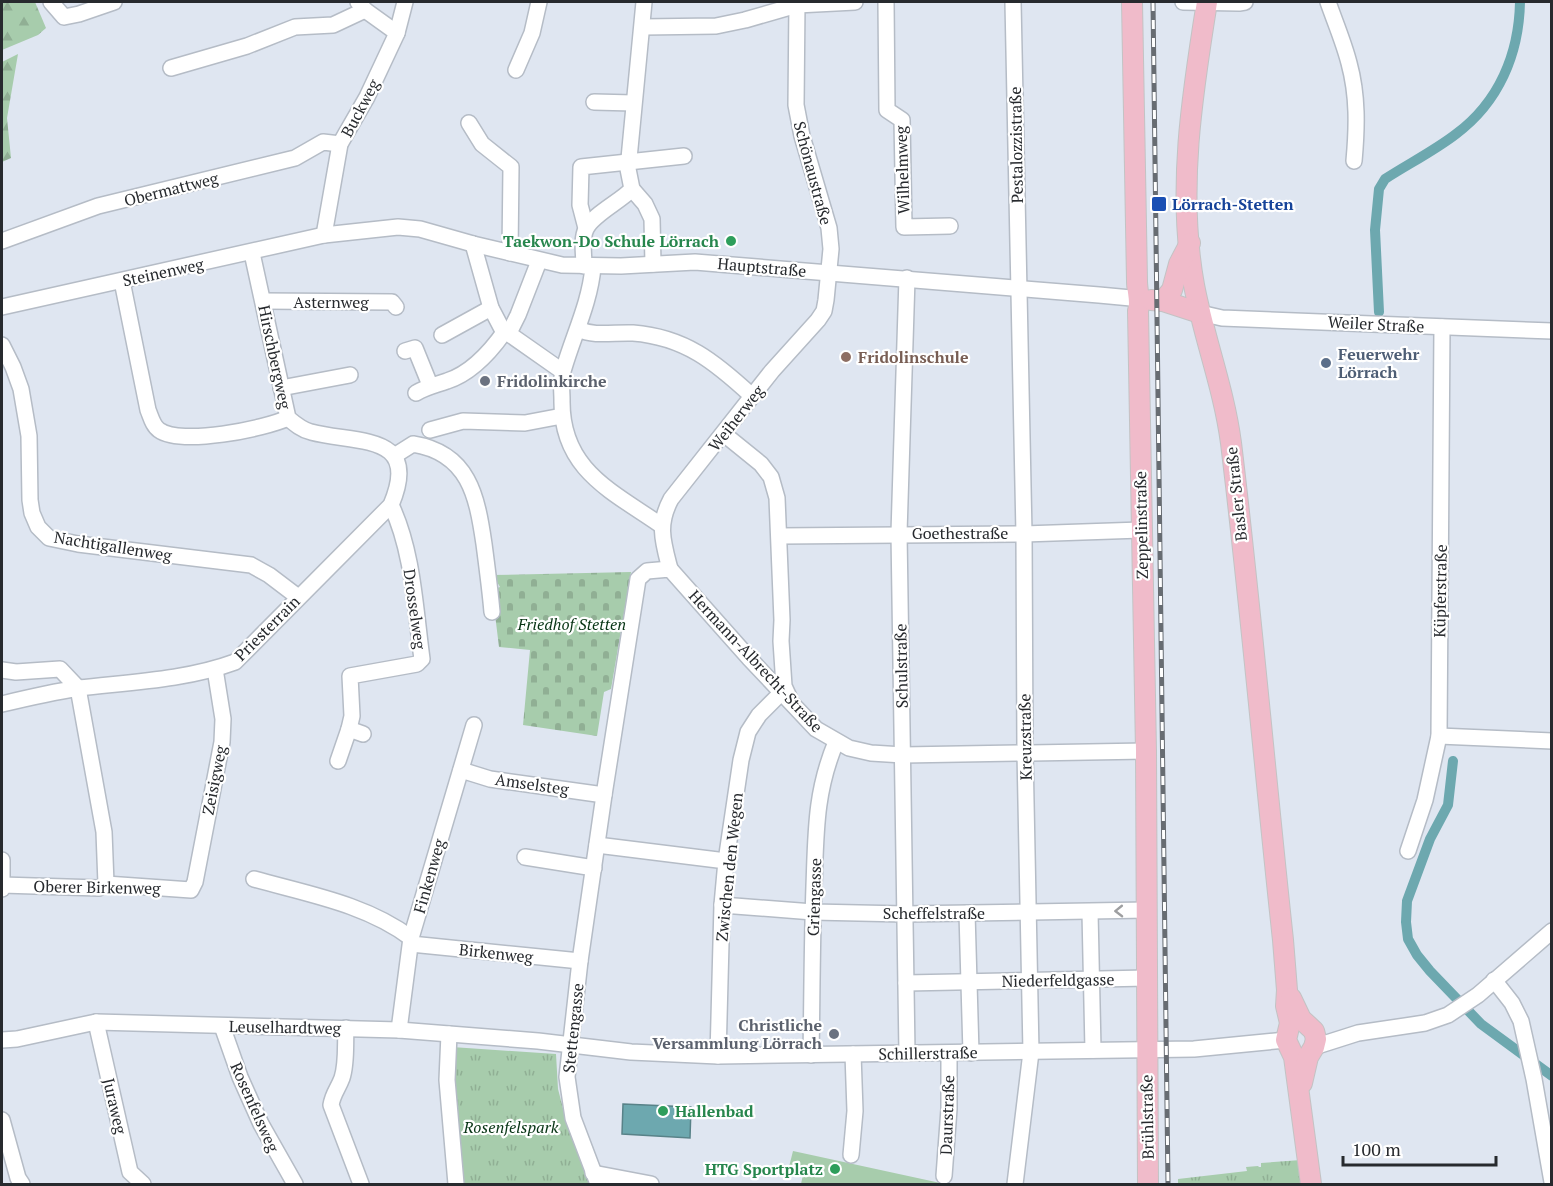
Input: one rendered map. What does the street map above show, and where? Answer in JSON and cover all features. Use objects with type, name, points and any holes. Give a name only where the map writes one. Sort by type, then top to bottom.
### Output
[{"type":"main road","name":"Zeppelinstraße","points":[[1132,2],[1137,294],[1141,304],[1138,323],[1146,751],[1146,1050]]},
{"type":"main road","name":"Basler Straße","points":[[1207,2],[1188,133],[1187,197],[1190,243],[1194,284],[1230,439],[1287,990],[1286,1006],[1290,1023],[1288,1040],[1294,1057],[1294,1074],[1300,1091],[1311,1185]]},
{"type":"main road","points":[[1163,301],[1172,290],[1179,264],[1190,243]]},
{"type":"main road","name":"Hauptstraße","points":[[1141,304],[1146,300],[1163,301],[1200,313]]},
{"type":"main road","name":"Basler Straße","points":[[1287,990],[1312,1038],[1300,1091]]},
{"type":"main road","points":[[1296,1024],[1312,1038],[1301,1054],[1288,1040],[1296,1024]]},
{"type":"main road","name":"Brühlstraße","points":[[1146,1050],[1148,1185]]},
{"type":"street","points":[[51,2],[64,17],[114,2]]},
{"type":"street","name":"Buckweg","points":[[324,236],[340,144],[367,97],[397,33],[405,2]]},
{"type":"street","points":[[516,70],[532,33],[538,2]]},
{"type":"street","points":[[644,2],[628,170],[632,189],[645,204],[652,219],[653,264]]},
{"type":"street","points":[[643,27],[716,26],[745,20],[797,3],[855,2]]},
{"type":"street","name":"Wilhelmweg","points":[[886,2],[887,110],[902,120],[904,227],[950,226]]},
{"type":"street","points":[[999,2],[1022,2]]},
{"type":"street","name":"Pestalozzistraße","points":[[1013,2],[1018,288]]},
{"type":"street","points":[[1183,2],[1245,2]]},
{"type":"street","points":[[1328,2],[1349,64],[1355,94],[1357,124],[1354,161]]},
{"type":"street","name":"Schönaustraße","points":[[797,3],[796,105],[802,136],[829,228],[831,249],[829,273]]},
{"type":"street","points":[[171,68],[247,46],[295,27],[333,25],[362,6],[397,33]]},
{"type":"street","points":[[594,102],[633,103]]},
{"type":"street","points":[[469,123],[482,144],[511,167],[510,253]]},
{"type":"street","name":"Obermattweg","points":[[2,241],[98,206],[295,158],[322,142],[340,144]]},
{"type":"street","points":[[662,526],[598,481],[582,465],[570,447],[562,416],[562,371],[590,289],[584,239],[586,228],[580,205],[581,167],[684,156]]},
{"type":"street","points":[[586,228],[632,189]]},
{"type":"street","name":"Hauptstraße","points":[[324,236],[372,229],[409,228],[562,265],[695,262],[1131,298],[1141,304]]},
{"type":"street","name":"Steinenweg","points":[[2,307],[324,236]]},
{"type":"street","points":[[473,244],[491,308],[507,332],[562,371]]},
{"type":"street","name":"Hirschbergweg","points":[[252,253],[288,418],[298,427],[310,432],[378,444],[394,456]]},
{"type":"street","points":[[416,393],[430,385],[448,381],[464,372],[494,346],[518,315],[540,261]]},
{"type":"street","name":"Weiherweg","points":[[664,569],[662,526],[664,513],[671,499],[824,310],[829,273]]},
{"type":"street","name":"Schulstraße","points":[[907,278],[899,533],[907,1053]]},
{"type":"street","points":[[122,281],[148,410],[159,430],[169,434],[197,436],[246,431],[288,418]]},
{"type":"street","name":"Kreuzstraße","points":[[1015,1185],[1031,1052],[1025,752],[1024,534],[1018,288]]},
{"type":"street","name":"Asternweg","points":[[263,301],[392,302],[396,307]]},
{"type":"street","points":[[442,335],[491,308]]},
{"type":"street","name":"Weiler Straße","points":[[1200,313],[1222,318],[1551,331]]},
{"type":"street","name":"Küpferstraße","points":[[1408,851],[1425,800],[1439,736],[1442,327]]},
{"type":"street","points":[[578,329],[589,334],[631,333],[675,340],[696,350],[753,396]]},
{"type":"street","name":"Nachtigallenweg","points":[[2,345],[21,389],[27,424],[32,513],[38,527],[48,538],[78,544],[251,565],[269,575],[298,597]]},
{"type":"street","points":[[405,351],[415,348],[430,385]]},
{"type":"street","points":[[281,388],[350,375]]},
{"type":"street","points":[[430,430],[463,422],[525,423],[562,416]]},
{"type":"street","points":[[724,434],[761,464],[771,477],[777,498],[780,536],[781,641],[786,697]]},
{"type":"street","points":[[390,505],[398,487],[394,456],[413,444],[425,446],[446,458],[465,475],[473,488],[477,503],[492,612]]},
{"type":"street","name":"Priesterrain","points":[[2,704],[78,688],[122,684],[215,669],[235,662],[390,505]]},
{"type":"street","name":"Drosselweg","points":[[338,761],[356,731],[352,716],[350,676],[417,664],[422,658],[410,569],[399,522],[390,505]]},
{"type":"street","name":"Goethestraße","points":[[780,536],[899,533],[1024,534],[1141,530]]},
{"type":"street","name":"Hermann-Albrecht-Straße","points":[[664,569],[816,729],[849,748],[871,753],[903,755],[1146,751]]},
{"type":"street","name":"Stettengasse","points":[[596,1179],[573,1118],[567,1077],[603,795],[638,579],[647,571],[664,569]]},
{"type":"street","points":[[749,658],[759,660],[770,656],[777,650],[781,641]]},
{"type":"street","points":[[2,670],[16,672],[60,669],[78,688],[104,832],[106,884]]},
{"type":"street","name":"Zeisigweg","points":[[192,890],[222,742],[223,719],[215,669]]},
{"type":"street","name":"Zwischen den Wegen","points":[[718,1056],[722,905],[741,760],[748,732],[759,715],[786,697]]},
{"type":"street","name":"Finkenweg","points":[[399,1030],[411,941],[474,725]]},
{"type":"street","points":[[1439,736],[1551,741]]},
{"type":"street","name":"Griengasse","points":[[811,1055],[817,821],[821,786],[836,742]]},
{"type":"street","name":"Amselsteg","points":[[461,770],[490,779],[603,795]]},
{"type":"street","points":[[597,845],[726,861]]},
{"type":"street","points":[[525,857],[594,868]]},
{"type":"street","points":[[2,860],[2,886]]},
{"type":"street","points":[[254,879],[335,902],[391,922],[411,941]]},
{"type":"street","name":"Oberer Birkenweg","points":[[2,886],[99,888],[106,884],[192,890]]},
{"type":"street","name":"Scheffelstraße","points":[[722,905],[813,912],[905,914],[1147,910]]},
{"type":"street","points":[[1090,912],[1093,1050]]},
{"type":"street","points":[[967,913],[971,1053]]},
{"type":"street","points":[[1312,1038],[1425,1023],[1456,1011],[1476,997],[1551,931]]},
{"type":"street","name":"Birkenweg","points":[[411,941],[580,961]]},
{"type":"street","name":"Niederfeldgasse","points":[[906,983],[1147,978]]},
{"type":"street","points":[[1494,980],[1518,1013],[1534,1079],[1551,1182]]},
{"type":"street","name":"Leuselhardtweg","points":[[2,1040],[17,1039],[96,1022],[399,1030],[571,1045]]},
{"type":"street","name":"Juraweg","points":[[96,1022],[130,1172],[143,1185]]},
{"type":"street","name":"Rosenfelsweg","points":[[222,1026],[240,1077],[261,1124],[295,1185]]},
{"type":"street","points":[[346,1028],[344,1068],[341,1079],[333,1092],[332,1105],[361,1185]]},
{"type":"street","points":[[449,1034],[447,1080],[456,1185]]},
{"type":"street","name":"Schillerstraße","points":[[571,1045],[646,1053],[718,1056],[1194,1049],[1288,1040]]},
{"type":"street","name":"Daurstraße","points":[[944,1176],[950,1110],[949,1053]]},
{"type":"street","points":[[850,1155],[855,1111],[854,1054]]},
{"type":"street","points":[[2,1120],[22,1185]]},
{"type":"street","points":[[596,1179],[651,1185]]},
{"type":"green space","points":[[2,2],[35,2],[46,28],[38,35],[2,50]]},
{"type":"green space","points":[[18,54],[7,118],[11,158],[2,162],[2,62]]},
{"type":"green space","name":"Friedhof Stetten","points":[[631,572],[611,689],[604,692],[597,736],[523,725],[530,650],[499,647],[492,590],[500,587],[493,575]]},
{"type":"green space","name":"Rosenfelspark","points":[[452,1047],[556,1054],[558,1089],[566,1120],[591,1184],[456,1184]]},
{"type":"green space","name":"HTG Sportplatz","points":[[793,1151],[945,1184],[801,1184],[804,1170],[789,1167]]},
{"type":"green space","points":[[1301,1160],[1304,1184],[1178,1184],[1178,1179],[1247,1171],[1246,1167],[1261,1167],[1261,1163]]},
{"type":"water","points":[[623,1104],[691,1107],[690,1138],[622,1134]]},
{"type":"waterway","points":[[1379,312],[1375,230],[1379,189],[1385,179],[1448,140],[1484,107],[1504,76],[1511,58],[1516,40],[1520,2]]},
{"type":"waterway","points":[[1453,761],[1448,805],[1430,839],[1407,901],[1408,939],[1430,971],[1481,1024],[1552,1076]]},
{"type":"railway","points":[[1153,2],[1168,1184]]},
{"type":"place","name":"Lörrach-Stetten","points":[[1159,204]]},
{"type":"place","name":"Taekwon-Do Schule Lörrach","points":[[731,241]]},
{"type":"place","name":"Fridolinschule","points":[[846,357]]},
{"type":"place","name":"Feuerwehr Lörrach","points":[[1326,363]]},
{"type":"place","name":"Fridolinkirche","points":[[485,381]]},
{"type":"place","name":"Christliche Versammlung Lörrach","points":[[834,1034]]},
{"type":"place","name":"Hallenbad","points":[[663,1111]]},
{"type":"place","name":"HTG Sportplatz","points":[[835,1169]]}]
